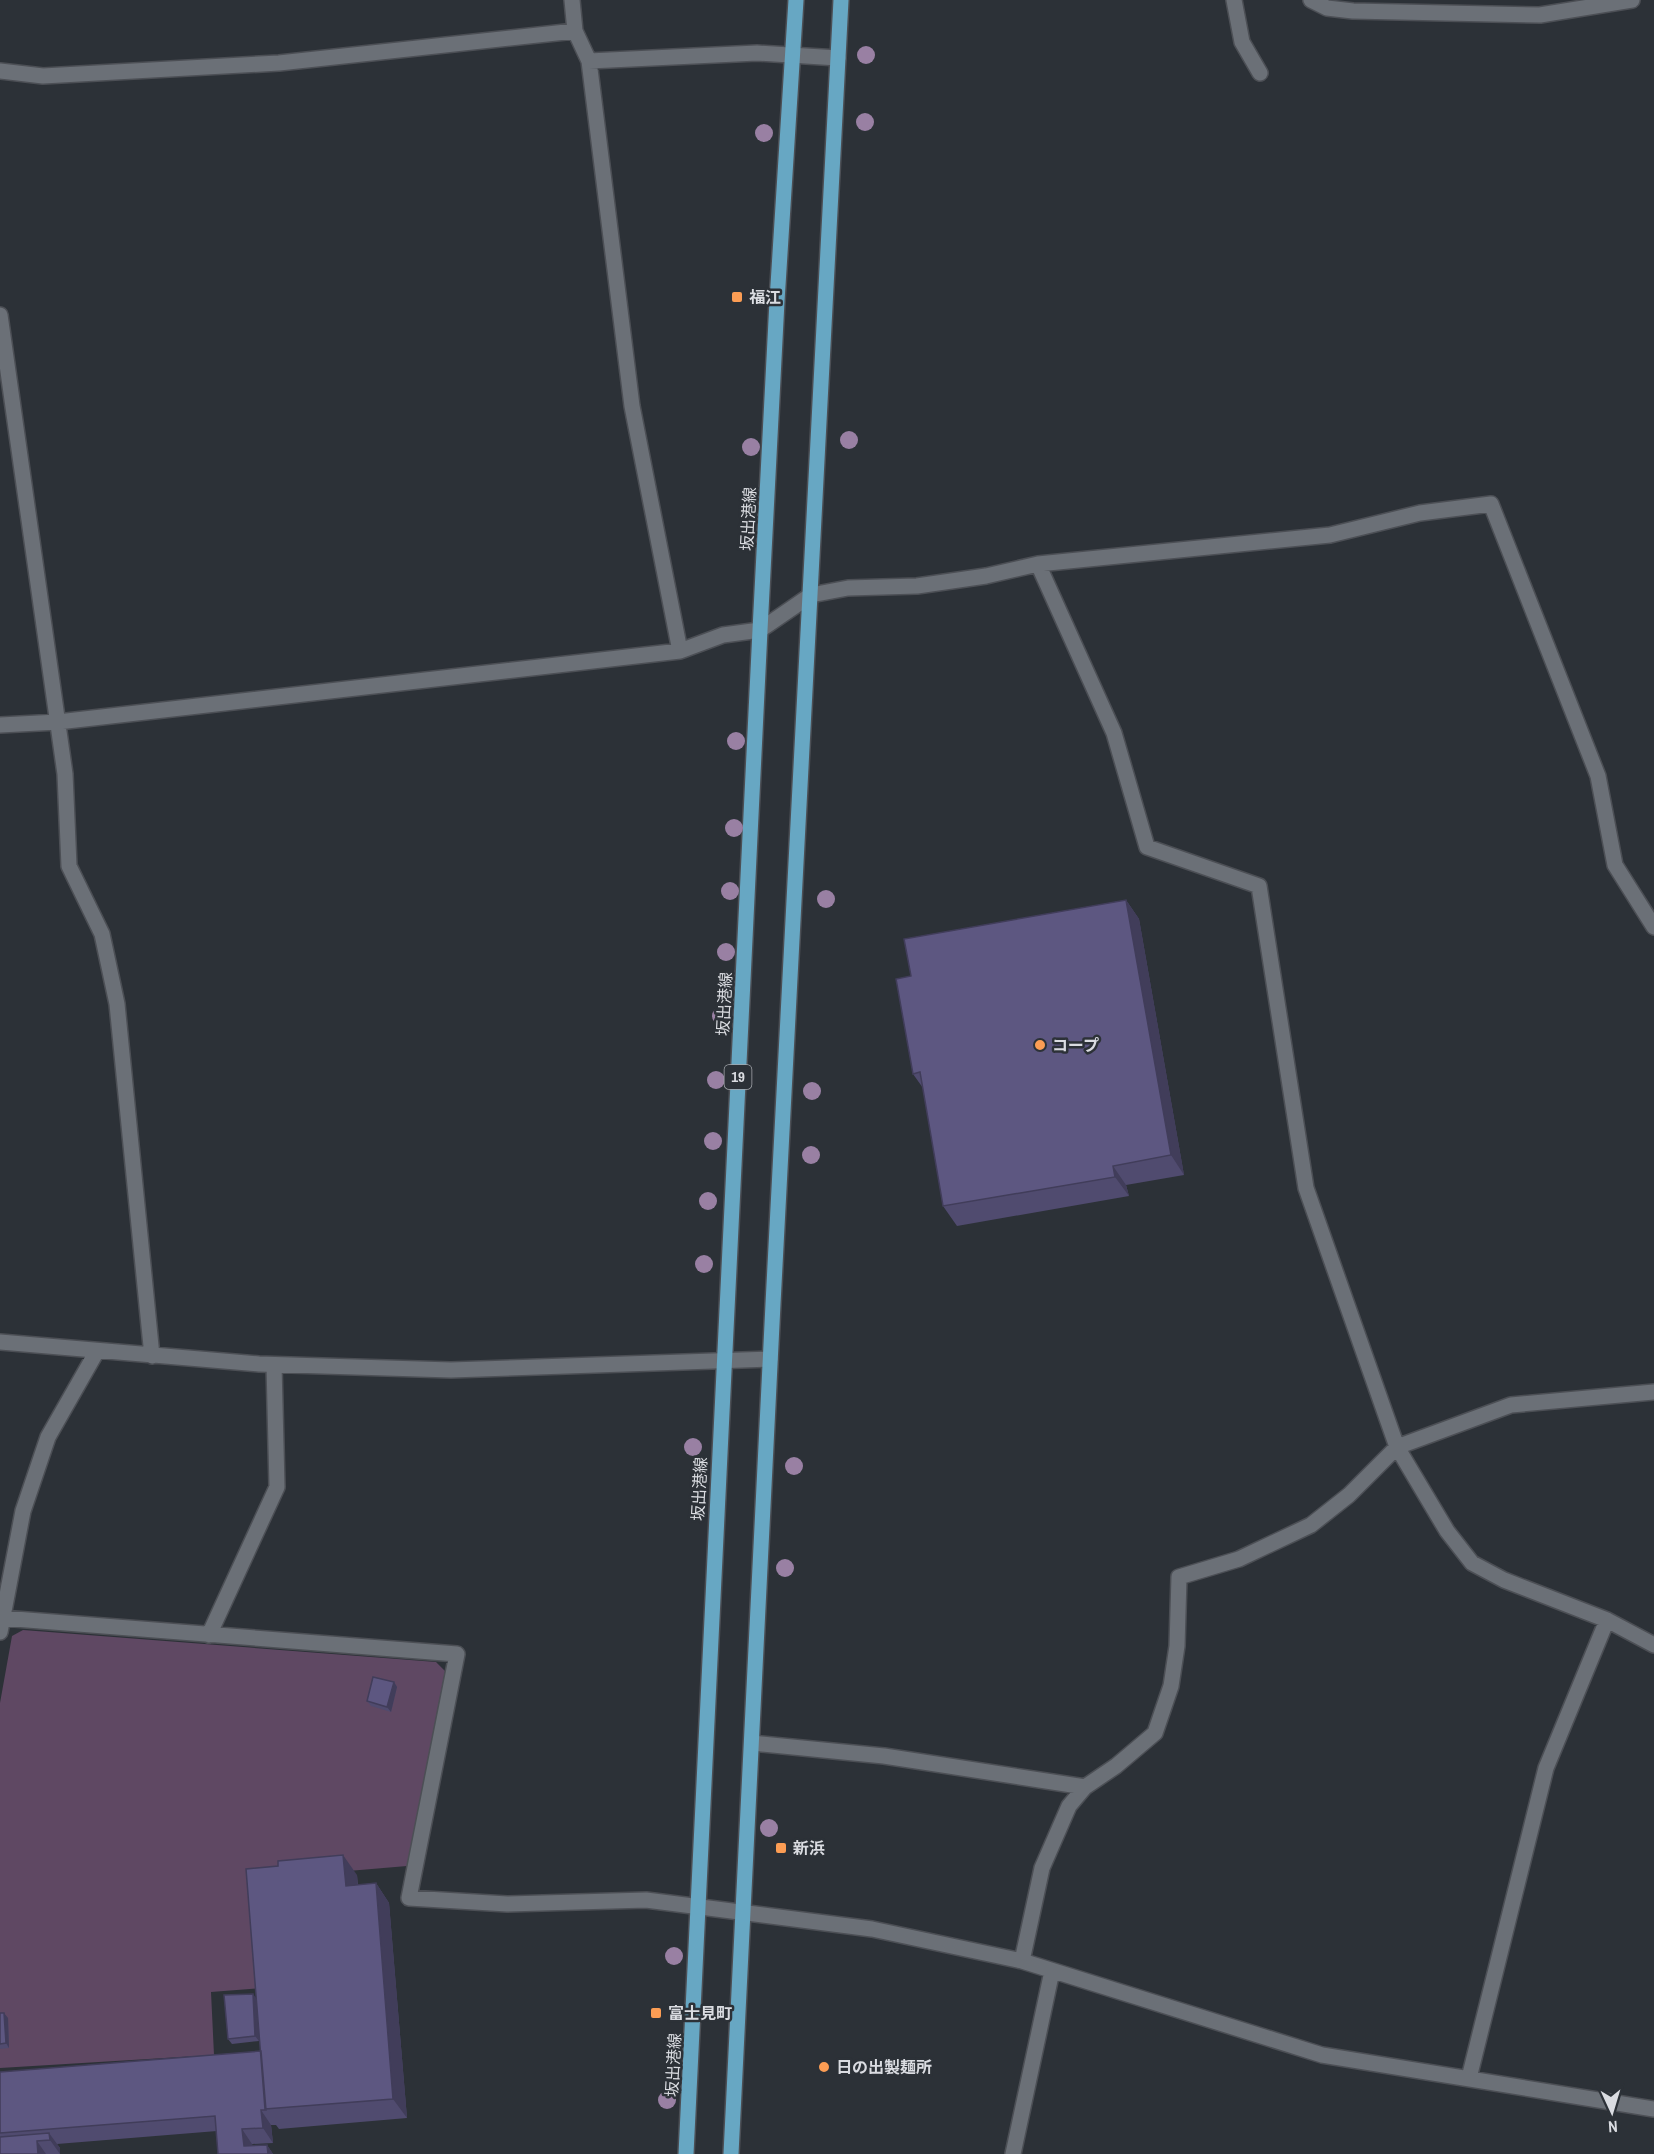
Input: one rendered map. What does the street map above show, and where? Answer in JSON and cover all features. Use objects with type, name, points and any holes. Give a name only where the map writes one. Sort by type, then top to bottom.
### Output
[{"type":"main road","name":"坂出港線","points":[[686,2154],[776,313],[796,0]]},
{"type":"main road","points":[[731,2154],[841,0]]},
{"type":"street","points":[[572,0],[575,31],[590,61],[632,406],[680,651]]},
{"type":"street","points":[[1234,0],[1242,42],[1260,73]]},
{"type":"street","points":[[1311,0],[1327,8],[1353,11],[1540,15],[1632,0]]},
{"type":"street","points":[[0,71],[43,76],[279,63],[575,31]]},
{"type":"street","points":[[590,61],[757,53],[838,58]]},
{"type":"street","points":[[0,315],[65,774],[69,866],[102,934],[117,1004],[152,1356]]},
{"type":"street","points":[[0,725],[58,722],[680,651],[723,635],[760,630],[811,595],[848,588],[917,586],[986,576],[1038,564],[1330,535],[1420,513],[1491,504],[1598,776],[1615,865],[1654,927]]},
{"type":"street","points":[[1038,564],[1114,733],[1147,847],[1259,886],[1306,1188],[1397,1447],[1447,1531],[1472,1563],[1504,1580],[1607,1620],[1654,1645]]},
{"type":"street","points":[[0,1342],[274,1365],[451,1370],[770,1359]]},
{"type":"street","points":[[97,1351],[48,1437],[23,1511],[1,1625],[208,1635],[457,1653],[408,1898],[507,1904],[646,1900],[872,1929],[1022,1961],[1322,2055],[1654,2109]]},
{"type":"street","points":[[208,1635],[277,1487],[274,1365]]},
{"type":"street","points":[[1022,1961],[1042,1868],[1070,1806],[1084,1787],[1116,1766],[1155,1734],[1171,1686],[1178,1646],[1179,1577],[1239,1559],[1311,1525],[1349,1495],[1397,1447],[1511,1405],[1654,1392]]},
{"type":"street","points":[[1469,2078],[1546,1768],[1607,1620]]},
{"type":"street","points":[[752,1743],[884,1756],[1084,1787]]},
{"type":"street","points":[[1012,2154],[1052,1971]]},
{"type":"shaded area","points":[[23,1630],[436,1662],[445,1671],[407,1866],[253,1879],[261,1988],[211,1992],[214,2055],[0,2068],[0,1703],[12,1636]]},
{"type":"building","name":"コープ","points":[[1126,900],[1171,1155],[1113,1166],[1115,1177],[943,1206],[920,1072],[913,1074],[896,979],[911,976],[904,939]]},
{"type":"building","points":[[373,1677],[394,1682],[387,1707],[367,1701]]},
{"type":"building","points":[[343,1855],[346,1886],[376,1883],[393,2099],[265,2109],[246,1869],[278,1866],[278,1861]]},
{"type":"building","points":[[253,1994],[255,2036],[228,2039],[224,1995]]},
{"type":"building","points":[[0,2013],[4,2013],[6,2043],[0,2044]]},
{"type":"building","points":[[261,2051],[266,2110],[261,2110],[263,2128],[242,2129],[244,2146],[267,2145],[268,2154],[218,2154],[215,2116],[0,2133],[0,2072]]},
{"type":"building","points":[[49,2133],[50,2140],[37,2141],[38,2154],[0,2154],[0,2137]]},
{"type":"place","name":"福江","points":[[737,297]]},
{"type":"place","name":"コープ","points":[[1040,1045]]},
{"type":"place","name":"新浜","points":[[781,1848]]},
{"type":"place","name":"富士見町","points":[[656,2013]]},
{"type":"place","name":"日の出製麺所","points":[[824,2067]]}]
